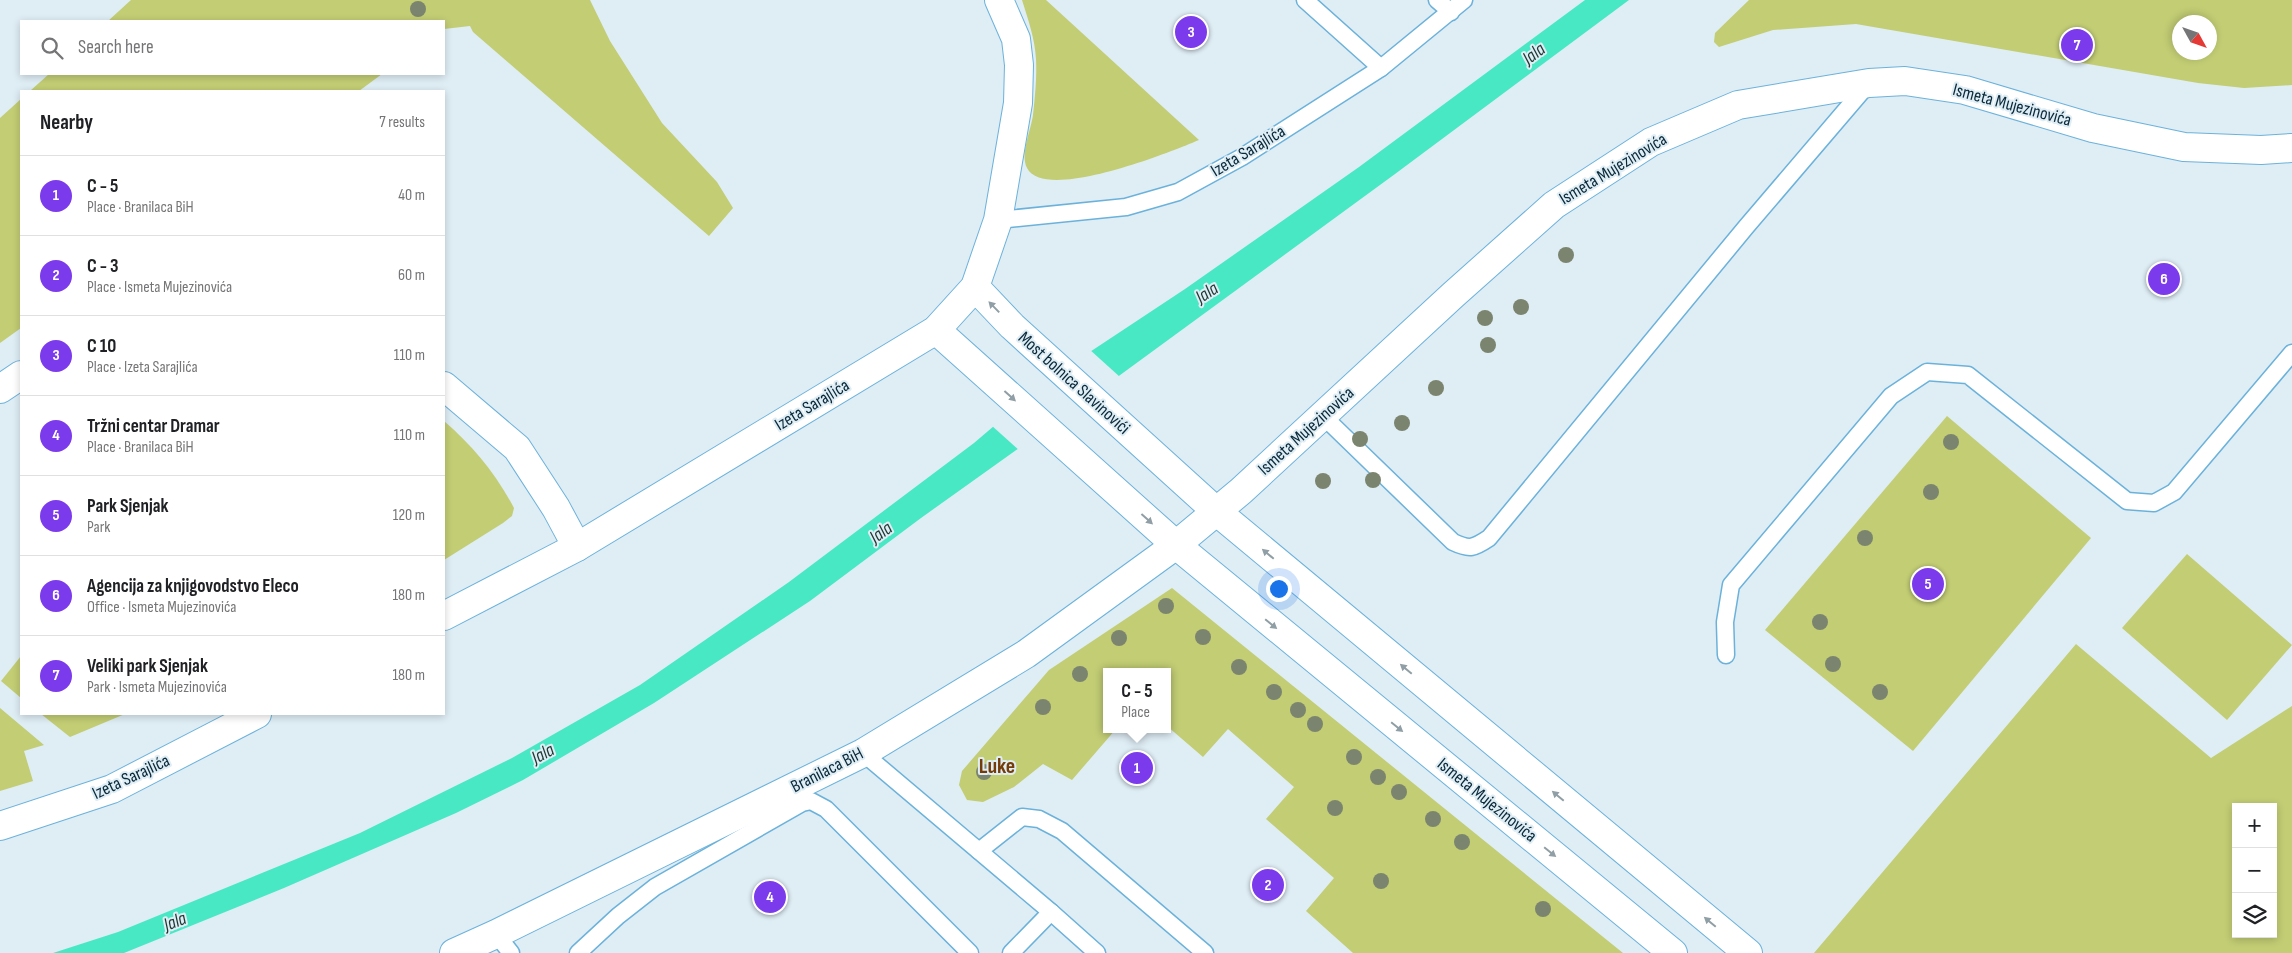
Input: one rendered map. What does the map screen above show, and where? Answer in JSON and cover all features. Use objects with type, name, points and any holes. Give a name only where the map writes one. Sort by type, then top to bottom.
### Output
[{"type":"street","name":"Izeta Sarajlića","points":[[445,615],[577,547],[936,330],[975,287],[998,220],[1018,103],[1019,65],[1016,39],[999,0]]},
{"type":"street","name":"Ismeta Mujezinovića","points":[[1176,545],[1241,491],[1453,295],[1554,205],[1651,142],[1738,105],[1870,83],[1905,81],[1965,90],[2093,128],[2184,147],[2261,150],[2292,148]]},
{"type":"street","name":"Most bolnica Slavinovići","points":[[975,287],[1012,326],[1216,511]]},
{"type":"street","name":"Ismeta Mujezinovića","points":[[936,330],[1176,545],[1673,953]]},
{"type":"street","points":[[0,389],[20,376]]},
{"type":"street","points":[[445,387],[517,448],[556,508],[577,547]]},
{"type":"street","points":[[1216,511],[1748,953]]},
{"type":"street","name":"Branilaca BiH","points":[[454,953],[504,944],[863,753],[1026,654],[1176,545]]},
{"type":"street","name":"Izeta Sarajlića","points":[[0,826],[112,789],[255,715]]},
{"type":"lane","points":[[1306,0],[1381,68]]},
{"type":"lane","points":[[1437,0],[1450,12]]},
{"type":"lane","name":"Izeta Sarajlića","points":[[998,220],[1126,208],[1178,192],[1242,157],[1381,68],[1464,0]]},
{"type":"lane","points":[[1323,416],[1453,542],[1465,548],[1476,546],[1489,538],[1746,227],[1870,83]]},
{"type":"lane","points":[[1726,655],[1725,622],[1731,586],[1891,396],[1927,372],[1968,375],[2127,501],[2154,503],[2174,492],[2292,353]]},
{"type":"lane","points":[[863,753],[1097,953]]},
{"type":"lane","points":[[578,953],[618,916],[655,887],[810,800],[826,809],[970,953]]},
{"type":"lane","points":[[979,851],[1022,817],[1039,819],[1062,831],[1205,953]]},
{"type":"lane","points":[[1011,953],[1051,912]]},
{"type":"shaded area","points":[[131,0],[590,0],[610,41],[662,123],[717,182],[733,208],[709,236],[473,32],[470,26],[445,29],[445,20],[109,20]]},
{"type":"shaded area","points":[[1022,0],[1046,0],[1199,140],[1164,154],[1110,171],[1058,180],[1038,177],[1027,168],[1025,162],[1025,149],[1033,115],[1036,66],[1033,37]]},
{"type":"shaded area","points":[[1749,0],[2292,0],[2292,85],[2244,88],[2198,83],[1856,24],[1773,30],[1719,47],[1714,42],[1715,33]]},
{"type":"shaded area","points":[[48,75],[381,75],[360,90],[31,90]]},
{"type":"shaded area","points":[[20,100],[20,329],[0,343],[0,118]]},
{"type":"shaded area","points":[[1947,416],[2091,538],[1913,751],[1765,630]]},
{"type":"shaded area","points":[[445,422],[465,440],[483,461],[500,484],[514,508],[512,516],[445,559]]},
{"type":"shaded area","points":[[2187,554],[2292,645],[2227,720],[2122,628]]},
{"type":"shaded area","points":[[1172,588],[1623,953],[1353,953],[1306,911],[1334,878],[1266,819],[1294,787],[1228,729],[1203,757],[1171,729],[1171,668],[1103,668],[1103,733],[1113,733],[1072,780],[1043,764],[1014,787],[983,802],[967,800],[959,785],[962,771],[1049,670]]},
{"type":"shaded area","points":[[2076,644],[2211,758],[2292,706],[2292,953],[1814,953]]},
{"type":"shaded area","points":[[20,657],[20,697],[1,681]]},
{"type":"shaded area","points":[[0,708],[44,745],[24,751],[33,781],[0,791]]},
{"type":"shaded area","points":[[42,715],[123,715],[70,737]]},
{"type":"water","name":"Jala","points":[[1585,0],[1629,0],[1395,174],[921,518],[810,601],[654,703],[523,780],[456,813],[284,888],[124,953],[53,953],[118,932],[360,833],[512,758],[640,685],[789,582],[974,443],[1049,379],[1185,289],[1359,167]]},
{"type":"pier","points":[[1089,349],[1120,377],[1020,451],[991,425],[1047,376]]},
{"type":"place","name":"C 10","points":[[1191,32]]},
{"type":"place","name":"Veliki park Sjenjak","points":[[2077,45]]},
{"type":"place","name":"Agencija za knjigovodstvo Eleco","points":[[2164,279]]},
{"type":"place","name":"Park Sjenjak","points":[[1928,584]]},
{"type":"place","name":"C - 5","points":[[1137,768]]},
{"type":"place","name":"C - 3","points":[[1268,885]]},
{"type":"place","name":"Tržni centar Dramar","points":[[770,897]]},
{"type":"district","name":"Luke","points":[[997,766]]}]
